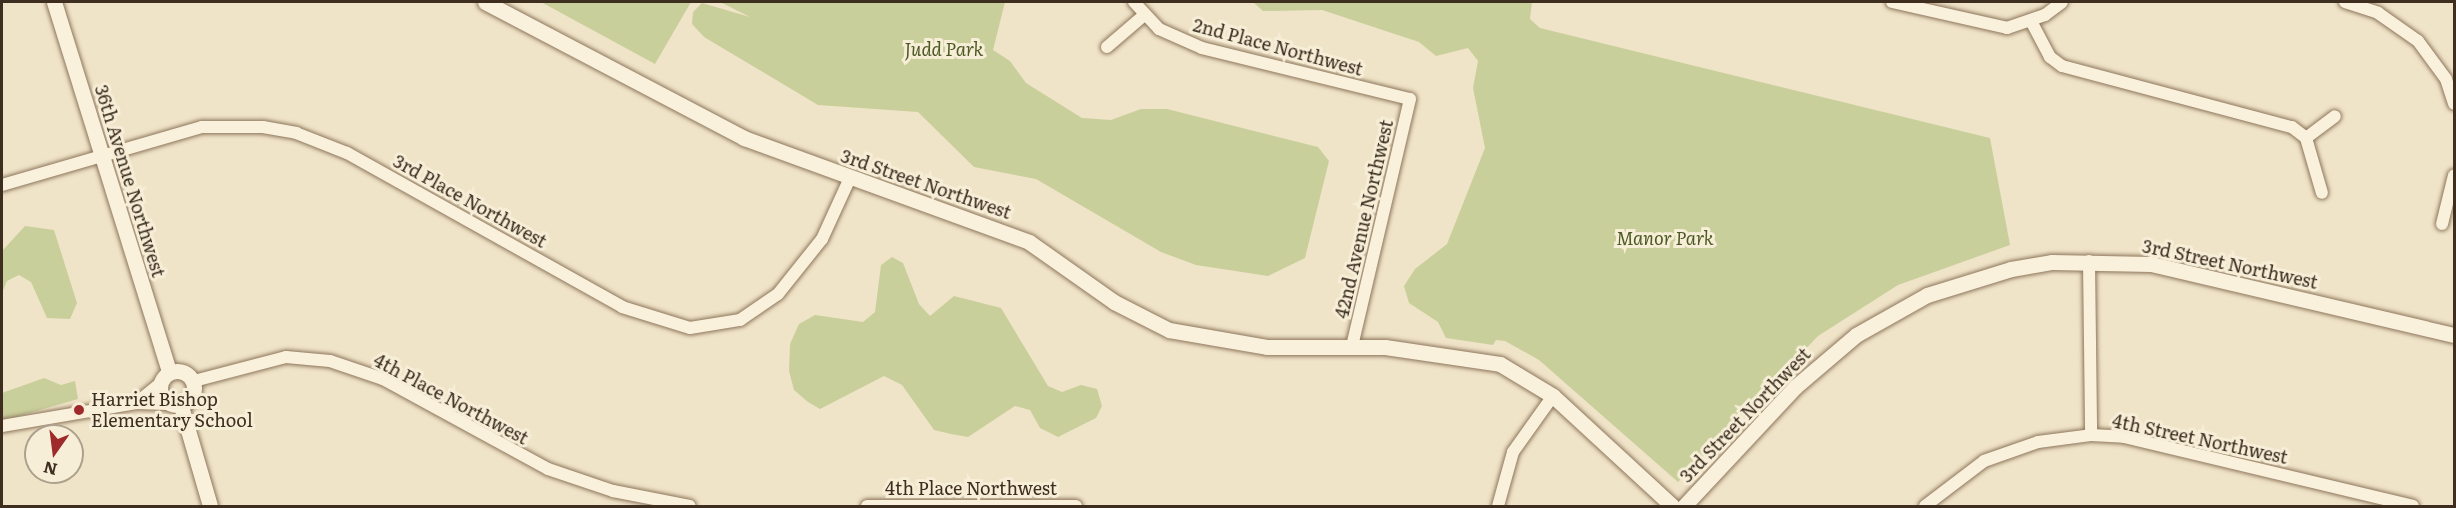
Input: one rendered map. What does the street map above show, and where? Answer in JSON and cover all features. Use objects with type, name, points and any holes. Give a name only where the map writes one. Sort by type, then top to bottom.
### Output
[{"type":"street","name":"36th Avenue Northwest","points":[[54,2],[101,154],[165,377],[159,393],[174,405],[210,507]]},
{"type":"street","name":"3rd Street Northwest","points":[[485,2],[678,106],[849,180],[1002,229],[1114,302],[1169,330],[1267,347],[1353,346],[1483,359],[1518,372],[1553,396],[1672,507]]},
{"type":"street","name":"2nd Place Northwest","points":[[1134,2],[1143,16],[1202,48],[1410,99]]},
{"type":"street","points":[[1892,2],[1994,27],[2031,21],[2062,2]]},
{"type":"street","points":[[2345,2],[2399,25],[2450,77],[2454,104]]},
{"type":"street","points":[[1107,47],[1143,16]]},
{"type":"street","points":[[2031,21],[2050,57],[2062,66],[2276,120],[2306,138],[2322,193]]},
{"type":"street","name":"42nd Avenue Northwest","points":[[1353,346],[1410,99]]},
{"type":"street","points":[[2306,138],[2335,116]]},
{"type":"street","name":"3rd Place Northwest","points":[[2,185],[101,154],[201,127],[263,127],[296,133],[347,153],[622,307],[690,328],[740,320],[778,294],[822,238],[849,180]]},
{"type":"street","points":[[2442,224],[2454,175]]},
{"type":"street","name":"3rd Street Northwest","points":[[1684,507],[1823,361],[1891,313],[1967,280],[2052,261],[2089,261],[2183,270],[2454,334]]},
{"type":"street","points":[[2089,261],[2091,435]]},
{"type":"street","name":"4th Place Northwest","points":[[194,381],[286,357],[330,361],[383,378],[548,469],[613,491],[690,507]]},
{"type":"street","points":[[2,426],[135,403],[174,405],[195,391],[194,381],[165,377],[135,403]]},
{"type":"street","points":[[1498,507],[1513,452],[1553,396]]},
{"type":"street","name":"4th Street Northwest","points":[[1925,507],[1984,461],[2038,442],[2091,435],[2124,437],[2413,507]]},
{"type":"street","name":"4th Place Northwest","points":[[867,507],[969,505],[1076,507]]},
{"type":"green space","points":[[541,2],[691,2],[655,64]]},
{"type":"green space","name":"Judd Park","points":[[720,2],[1005,2],[993,50],[1010,61],[1026,83],[1082,118],[1111,120],[1141,109],[1167,109],[1318,147],[1329,161],[1305,258],[1268,276],[1196,265],[1161,252],[1036,179],[974,167],[918,112],[818,105],[704,37],[692,24],[693,12],[702,3],[750,17]]},
{"type":"green space","name":"Manor Park","points":[[1253,2],[1532,2],[1530,19],[1540,28],[1990,138],[2010,245],[1898,285],[1818,336],[1678,482],[1539,360],[1505,341],[1496,340],[1493,345],[1446,338],[1438,322],[1409,303],[1404,286],[1415,269],[1447,244],[1485,148],[1473,88],[1478,61],[1468,48],[1436,56],[1419,42],[1322,10],[1263,11]]},
{"type":"green space","points":[[25,226],[54,230],[77,303],[70,319],[47,318],[31,282],[19,275],[7,281],[2,293],[2,251]]},
{"type":"green space","points":[[892,257],[903,263],[919,304],[930,316],[954,296],[1001,308],[1048,386],[1062,392],[1081,385],[1097,389],[1102,406],[1096,418],[1058,437],[1040,428],[1030,410],[1015,406],[968,437],[951,434],[934,430],[902,385],[884,376],[820,409],[808,402],[794,390],[789,371],[790,344],[799,324],[815,315],[863,322],[875,312],[881,265]]},
{"type":"green space","points":[[44,378],[61,385],[75,381],[78,399],[2,421],[2,393]]},
{"type":"place","name":"Harriet Bishop Elementary School","points":[[79,410]]}]
